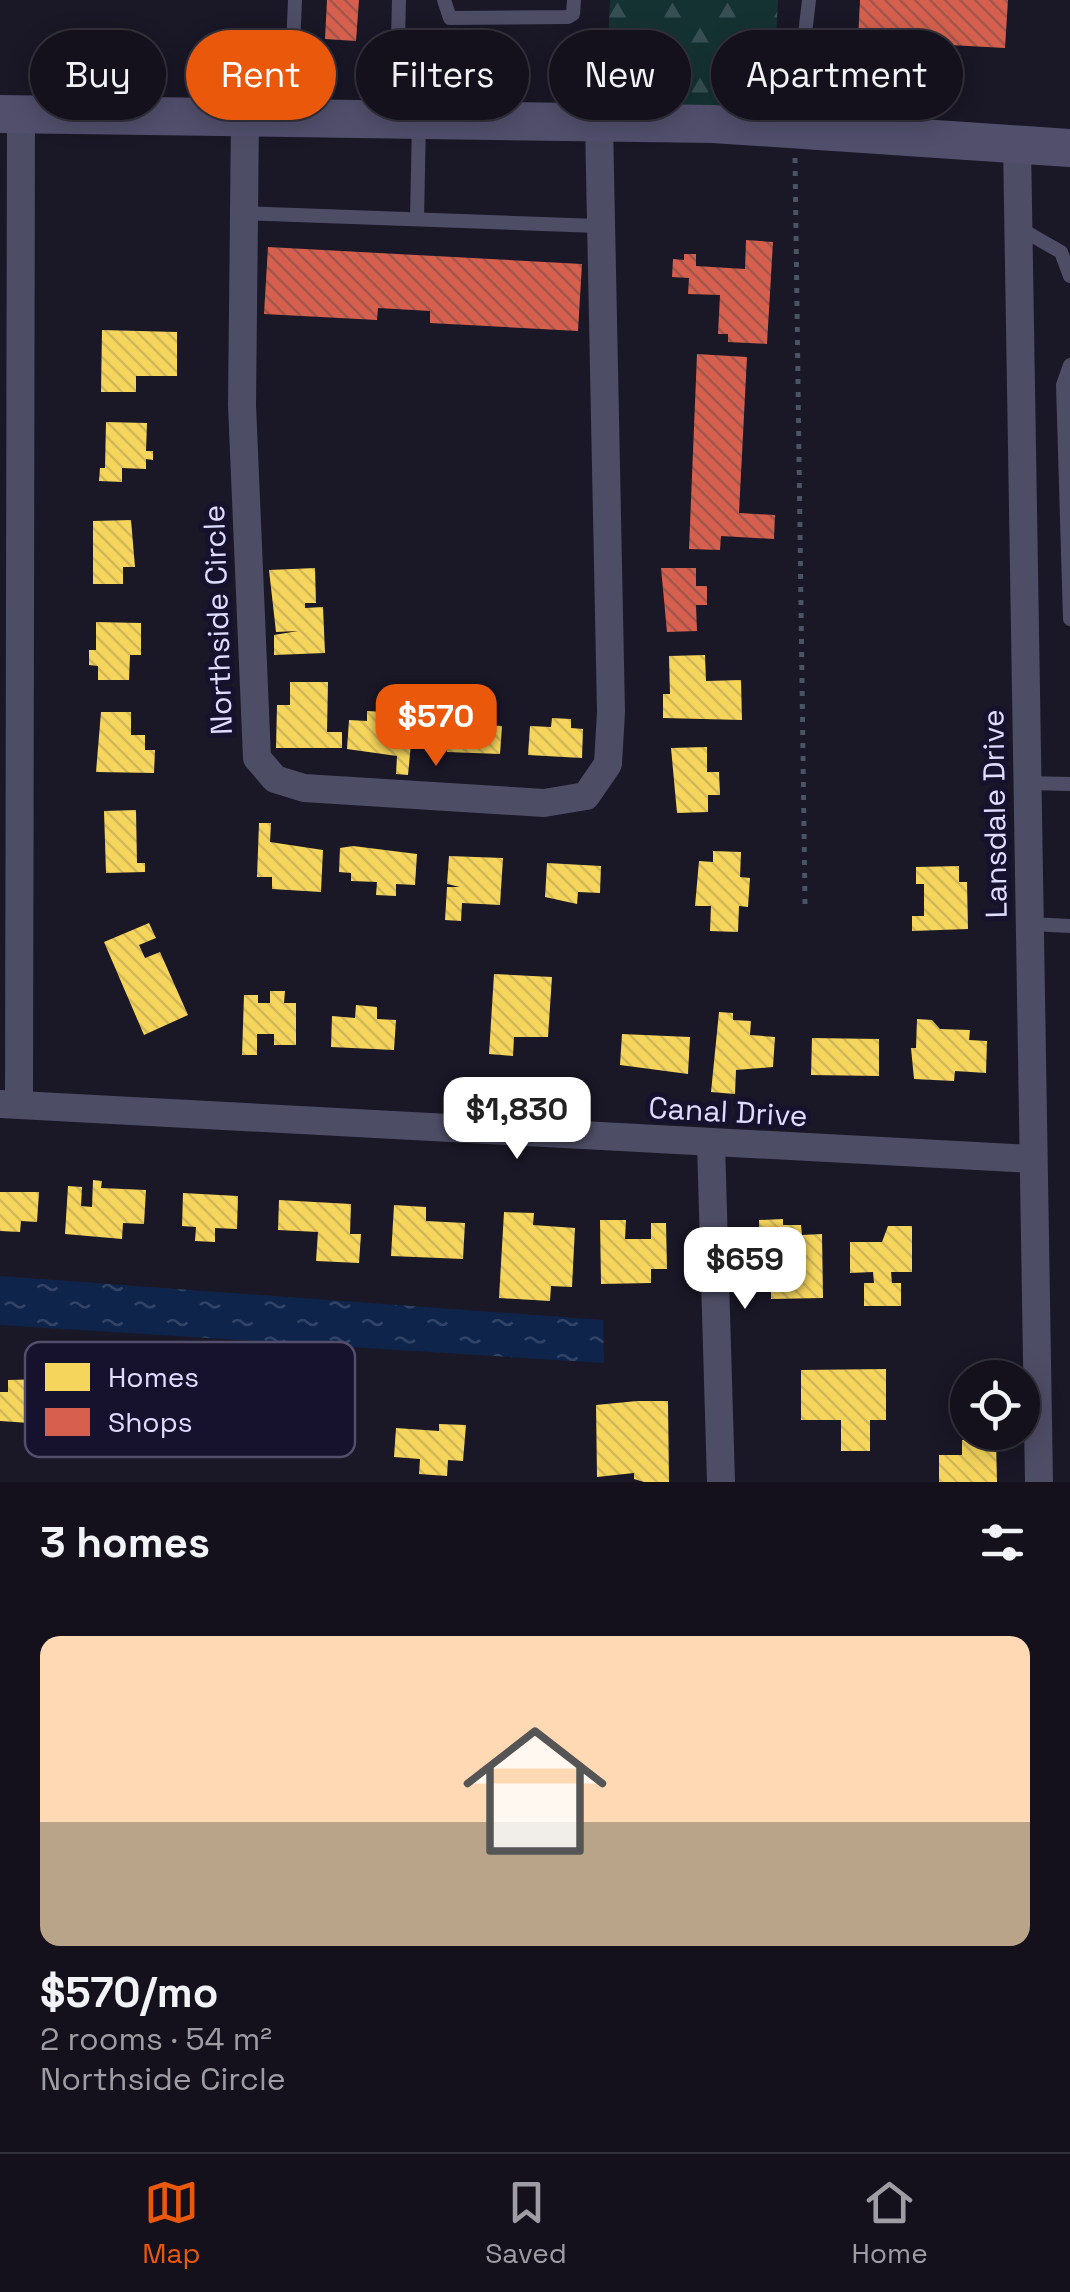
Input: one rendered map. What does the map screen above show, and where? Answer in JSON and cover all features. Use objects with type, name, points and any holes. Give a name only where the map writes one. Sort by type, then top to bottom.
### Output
[{"type":"main road","points":[[10,114],[186,117]]},
{"type":"main road","points":[[408,120],[794,130],[1070,148]]},
{"type":"street","points":[[10,114],[10,1103]]},
{"type":"street","name":"Northside Circle","points":[[245,120],[242,405],[257,758],[275,779],[304,788],[544,804],[586,796],[608,764],[612,712],[598,226],[600,123]]},
{"type":"street","name":"Lansdale Drive","points":[[1017,144],[1038,1482]]},
{"type":"street","name":"Canal Drive","points":[[10,1103],[711,1144],[1033,1158]]},
{"type":"street","points":[[711,1144],[721,1482]]},
{"type":"lane","points":[[294,30],[295,0]]},
{"type":"lane","points":[[399,0],[401,30]]},
{"type":"lane","points":[[444,0],[450,18],[568,17],[574,14],[574,0]]},
{"type":"lane","points":[[794,130],[809,0]]},
{"type":"lane","points":[[408,120],[418,219]]},
{"type":"lane","points":[[244,213],[598,226]]},
{"type":"lane","points":[[1018,228],[1061,252],[1070,276]]},
{"type":"lane","points":[[1070,365],[1063,385],[1070,618]]},
{"type":"lane","points":[[1027,783],[1070,784]]},
{"type":"lane","points":[[1030,924],[1070,926]]},
{"type":"path","points":[[794,130],[805,904]]},
{"type":"green space","points":[[610,0],[778,0],[776,30],[711,30],[711,111],[691,111],[691,30],[609,30]]},
{"type":"water","points":[[0,1276],[603,1320],[604,1363],[355,1347],[355,1342],[270,1342],[0,1325]]},
{"type":"building: Homes","points":[[102,330],[177,332],[177,376],[136,376],[136,392],[101,392]]},
{"type":"building: Homes","points":[[106,422],[147,423],[146,451],[153,451],[153,460],[146,459],[146,469],[122,468],[122,482],[99,481],[100,468],[105,468]]},
{"type":"building: Homes","points":[[131,520],[135,567],[123,567],[123,584],[93,584],[93,521]]},
{"type":"building: Homes","points":[[315,568],[316,603],[305,603],[305,608],[323,607],[325,653],[274,655],[274,635],[298,631],[276,632],[269,570]]},
{"type":"building: Homes","points":[[96,622],[141,623],[141,655],[130,655],[129,680],[98,680],[98,666],[89,665],[89,650],[96,650]]},
{"type":"building: Homes","points":[[705,655],[706,681],[741,680],[742,720],[663,718],[663,694],[670,694],[669,656]]},
{"type":"building: Homes","points":[[290,682],[328,682],[327,732],[342,732],[342,748],[276,748],[277,705],[290,705]]},
{"type":"building: Homes","points":[[367,711],[386,712],[386,722],[413,723],[408,775],[396,774],[397,756],[347,749],[349,720],[367,721]]},
{"type":"building: Homes","points":[[101,712],[131,712],[131,735],[145,735],[145,750],[155,750],[154,773],[96,772]]},
{"type":"building: Homes","points":[[552,718],[571,719],[571,728],[583,729],[582,758],[528,755],[530,726],[551,727]]},
{"type":"building: Homes","points":[[448,723],[502,726],[500,754],[447,752]]},
{"type":"building: Homes","points":[[707,747],[707,772],[719,772],[720,795],[708,795],[708,812],[677,813],[671,748]]},
{"type":"building: Homes","points":[[136,810],[137,863],[145,863],[145,872],[106,873],[104,811]]},
{"type":"building: Homes","points":[[259,823],[271,823],[270,842],[323,850],[321,892],[272,889],[272,877],[257,877]]},
{"type":"building: Homes","points":[[353,846],[417,854],[415,885],[396,884],[396,896],[376,895],[377,882],[351,881],[351,873],[339,872],[340,848]]},
{"type":"building: Homes","points":[[713,851],[741,852],[740,877],[750,878],[748,907],[739,906],[738,932],[710,931],[711,906],[695,906],[699,861],[713,862]]},
{"type":"building: Homes","points":[[449,856],[503,858],[500,905],[462,903],[461,921],[445,920],[447,887],[460,887],[447,884]]},
{"type":"building: Homes","points":[[547,863],[601,866],[600,893],[578,892],[577,904],[545,897]]},
{"type":"building: Homes","points":[[959,866],[959,882],[967,882],[968,929],[912,931],[912,916],[924,916],[924,884],[916,884],[916,867]]},
{"type":"building: Homes","points":[[149,923],[156,938],[139,945],[145,958],[160,952],[188,1015],[144,1035],[104,942]]},
{"type":"building: Homes","points":[[494,974],[552,977],[548,1037],[514,1037],[513,1056],[489,1054]]},
{"type":"building: Homes","points":[[270,991],[285,991],[284,1003],[296,1003],[296,1045],[274,1045],[274,1034],[257,1034],[257,1055],[242,1055],[244,995],[258,995],[258,1003],[270,1003]]},
{"type":"building: Homes","points":[[356,1005],[377,1007],[377,1019],[396,1020],[394,1050],[331,1047],[332,1016],[355,1018]]},
{"type":"building: Homes","points":[[719,1012],[733,1013],[733,1020],[751,1021],[750,1035],[775,1037],[773,1067],[736,1070],[735,1094],[711,1092]]},
{"type":"building: Homes","points":[[917,1019],[932,1020],[940,1029],[970,1030],[969,1040],[987,1041],[986,1073],[955,1071],[954,1081],[914,1079],[911,1048],[916,1048]]},
{"type":"building: Homes","points":[[622,1034],[690,1037],[688,1074],[620,1065]]},
{"type":"building: Homes","points":[[812,1038],[879,1039],[879,1076],[811,1075]]},
{"type":"building: Homes","points":[[93,1180],[102,1181],[101,1188],[146,1190],[144,1224],[123,1223],[122,1239],[65,1234],[68,1186],[82,1187],[81,1206],[92,1207]]},
{"type":"building: Homes","points":[[0,1192],[39,1192],[37,1222],[21,1221],[20,1232],[0,1231]]},
{"type":"building: Homes","points":[[183,1193],[238,1196],[237,1229],[215,1228],[215,1242],[195,1241],[196,1227],[182,1226]]},
{"type":"building: Homes","points":[[279,1200],[351,1204],[350,1234],[361,1234],[359,1263],[316,1261],[318,1232],[278,1230]]},
{"type":"building: Homes","points":[[394,1205],[426,1207],[426,1221],[465,1223],[463,1259],[391,1256]]},
{"type":"building: Homes","points":[[504,1212],[534,1213],[533,1225],[575,1228],[572,1287],[551,1286],[550,1301],[499,1298]]},
{"type":"building: Homes","points":[[783,1219],[783,1225],[801,1225],[802,1235],[822,1234],[823,1298],[771,1299],[771,1276],[767,1276],[767,1265],[760,1265],[759,1220]]},
{"type":"building: Homes","points":[[600,1220],[626,1220],[625,1239],[651,1239],[651,1223],[666,1223],[667,1269],[651,1269],[651,1283],[601,1284]]},
{"type":"building: Homes","points":[[888,1226],[912,1226],[912,1272],[891,1272],[892,1283],[901,1283],[901,1306],[864,1306],[864,1283],[874,1283],[873,1272],[850,1273],[850,1242],[882,1242]]},
{"type":"building: Homes","points":[[886,1369],[886,1420],[870,1420],[870,1451],[841,1451],[841,1420],[801,1420],[801,1370]]},
{"type":"building: Homes","points":[[8,1380],[25,1380],[25,1423],[0,1421],[0,1392],[8,1392]]},
{"type":"building: Homes","points":[[668,1401],[669,1482],[644,1482],[634,1479],[634,1473],[597,1477],[596,1405]]},
{"type":"building: Homes","points":[[439,1424],[466,1425],[463,1461],[448,1460],[447,1476],[419,1474],[420,1459],[394,1457],[396,1428],[439,1431]]},
{"type":"building: Homes","points":[[962,1450],[996,1450],[997,1482],[939,1482],[939,1455],[962,1455]]},
{"type":"building: Shops","points":[[327,0],[359,0],[356,41],[336,40],[336,30],[325,30]]},
{"type":"building: Shops","points":[[860,0],[1008,0],[1005,48],[963,46],[963,30],[858,30]]},
{"type":"building: Shops","points":[[746,240],[773,242],[767,344],[728,342],[728,334],[718,334],[720,295],[688,294],[689,278],[672,277],[673,259],[684,260],[684,254],[696,254],[696,266],[745,269]]},
{"type":"building: Shops","points":[[268,247],[582,264],[578,331],[430,323],[430,311],[378,308],[377,320],[264,314]]},
{"type":"building: Shops","points":[[697,354],[747,357],[739,513],[775,515],[774,539],[721,536],[720,550],[689,549]]},
{"type":"building: Shops","points":[[661,568],[696,568],[696,586],[707,586],[707,605],[696,605],[697,631],[667,632]]}]
